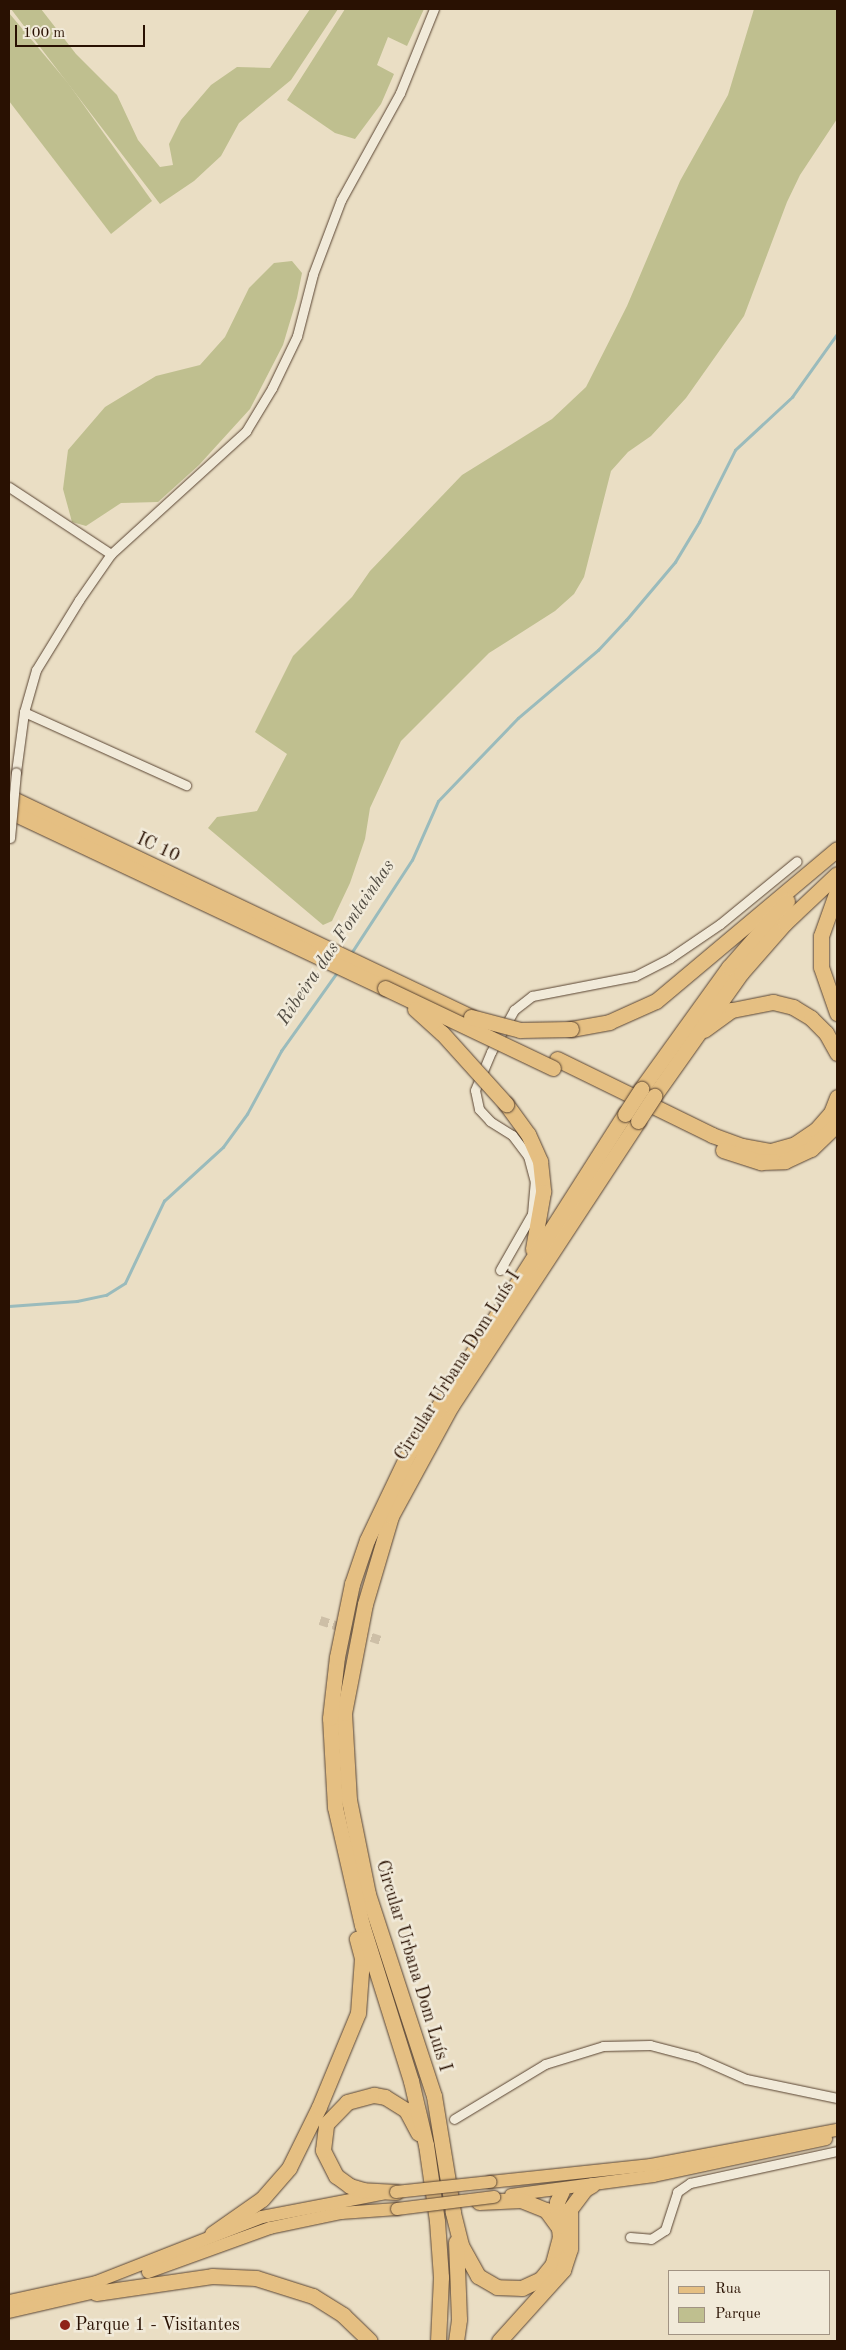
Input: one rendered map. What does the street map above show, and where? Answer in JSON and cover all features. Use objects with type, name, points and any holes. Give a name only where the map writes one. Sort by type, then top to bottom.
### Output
[{"type":"highway","name":"IC 10","points":[[9,797],[292,930],[471,1017],[678,1130],[738,1156],[761,1162],[785,1161],[811,1149],[837,1124]]},
{"type":"highway","name":"IC 10","points":[[9,811],[385,988],[712,1135],[742,1146],[770,1151],[795,1144],[816,1130],[831,1113],[837,1097]]},
{"type":"highway","name":"IC 10","points":[[471,1017],[520,1030],[571,1029],[609,1022],[656,1001],[837,849]]},
{"type":"highway","name":"Circular Urbana Dom Luís I","points":[[431,2183],[420,2116],[362,1925],[335,1807],[330,1718],[336,1657],[352,1584],[367,1540],[406,1456],[532,1257],[631,1117],[729,967],[837,849]]},
{"type":"highway","name":"Circular Urbana Dom Luís I","points":[[647,1093],[684,1051],[764,946],[837,874]]},
{"type":"highway","points":[[837,891],[820,936],[821,967],[837,1013]]},
{"type":"highway","name":"IC 10","points":[[385,988],[433,1024],[506,1104],[528,1134],[542,1177],[542,1206],[532,1257]]},
{"type":"highway","points":[[684,1051],[704,1030],[732,1010],[773,1002],[793,1007],[811,1018],[826,1033],[837,1053]]},
{"type":"highway","name":"Circular Urbana Dom Luís I","points":[[456,2226],[434,2096],[368,1894],[349,1800],[344,1713],[365,1604],[391,1516],[451,1406],[631,1117]]},
{"type":"highway","points":[[212,2234],[262,2200],[289,2168],[319,2107],[358,2013],[362,1958],[349,1906],[335,1807]]},
{"type":"highway","points":[[396,2192],[373,2191],[350,2186],[336,2176],[326,2161],[322,2142],[326,2124],[347,2102],[374,2094],[385,2097],[406,2110],[417,2129],[431,2183],[441,2277],[438,2341]]},
{"type":"highway","points":[[570,2209],[585,2189],[592,2185]]},
{"type":"highway","points":[[456,2226],[467,2259],[478,2276],[497,2288],[510,2290],[533,2285],[549,2272],[559,2246],[557,2202],[562,2191]]},
{"type":"highway","points":[[499,2341],[563,2270],[570,2249],[570,2209],[562,2191]]},
{"type":"highway","points":[[465,2201],[531,2201],[546,2210],[559,2228]]},
{"type":"highway","points":[[456,2226],[459,2318],[456,2341]]},
{"type":"highway","points":[[96,2293],[212,2276],[256,2278],[313,2296],[343,2315],[370,2341]]},
{"type":"main road","points":[[9,2300],[96,2282],[212,2234],[262,2217],[396,2192],[630,2168],[837,2130]]},
{"type":"main road","points":[[9,2312],[96,2293],[270,2228],[341,2213],[397,2209],[562,2191],[800,2147],[837,2136]]},
{"type":"main road","points":[[562,2191],[573,2180],[617,2174],[630,2168]]},
{"type":"main road","points":[[543,2178],[562,2191]]},
{"type":"street","points":[[9,841],[24,712],[36,670],[110,554],[246,431],[272,388],[297,336],[313,274],[341,200],[400,93],[434,9]]},
{"type":"street","points":[[9,487],[110,554]]},
{"type":"street","points":[[24,712],[186,784]]},
{"type":"street","points":[[500,1270],[532,1214],[536,1182],[528,1156],[512,1135],[490,1121],[479,1109],[475,1090],[491,1052],[514,1010],[532,996],[635,976],[670,958],[720,924],[796,861]]},
{"type":"street","points":[[454,2119],[545,2064],[603,2046],[650,2045],[696,2056],[746,2079],[837,2098]]},
{"type":"street","points":[[630,2238],[651,2239],[665,2230],[677,2192],[690,2184],[837,2151]]},
{"type":"green space","points":[[11,9],[41,9],[76,54],[117,95],[138,140],[160,167],[173,165],[169,144],[181,120],[211,85],[237,67],[270,68],[310,9],[338,9],[291,80],[239,123],[221,156],[194,181],[160,204]]},
{"type":"green space","points":[[345,9],[424,9],[407,46],[388,37],[377,65],[394,74],[381,104],[355,139],[335,133],[287,100]]},
{"type":"green space","points":[[754,9],[837,9],[837,119],[800,175],[787,202],[744,316],[686,398],[651,436],[628,452],[611,471],[584,577],[574,594],[555,611],[489,653],[401,741],[370,808],[365,839],[350,883],[332,921],[323,925],[208,828],[217,817],[257,811],[287,754],[255,732],[293,656],[352,597],[370,571],[462,475],[552,419],[586,387],[627,306],[680,181],[728,95]]},
{"type":"green space","points":[[9,13],[68,83],[152,201],[111,234],[9,101]]},
{"type":"green space","points":[[292,261],[302,273],[297,298],[283,345],[250,409],[199,465],[158,502],[121,503],[86,526],[72,522],[63,489],[68,450],[105,407],[156,376],[200,365],[225,337],[249,288],[274,263]]},
{"type":"waterway","name":"Ribeira das Fontainhas","points":[[350,955],[412,860],[438,801],[518,718],[598,650],[626,620],[675,562],[699,522],[735,450],[792,397],[837,334]]},
{"type":"waterway","name":"Ribeira das Fontainhas","points":[[9,1306],[77,1301],[106,1295],[125,1283],[164,1201],[223,1147],[247,1114],[281,1051],[338,971]]},
{"type":"tunnel","points":[[320,1620],[381,1640]]},
{"type":"place","name":"Parque 1 - Visitantes","points":[[65,2325]]}]
